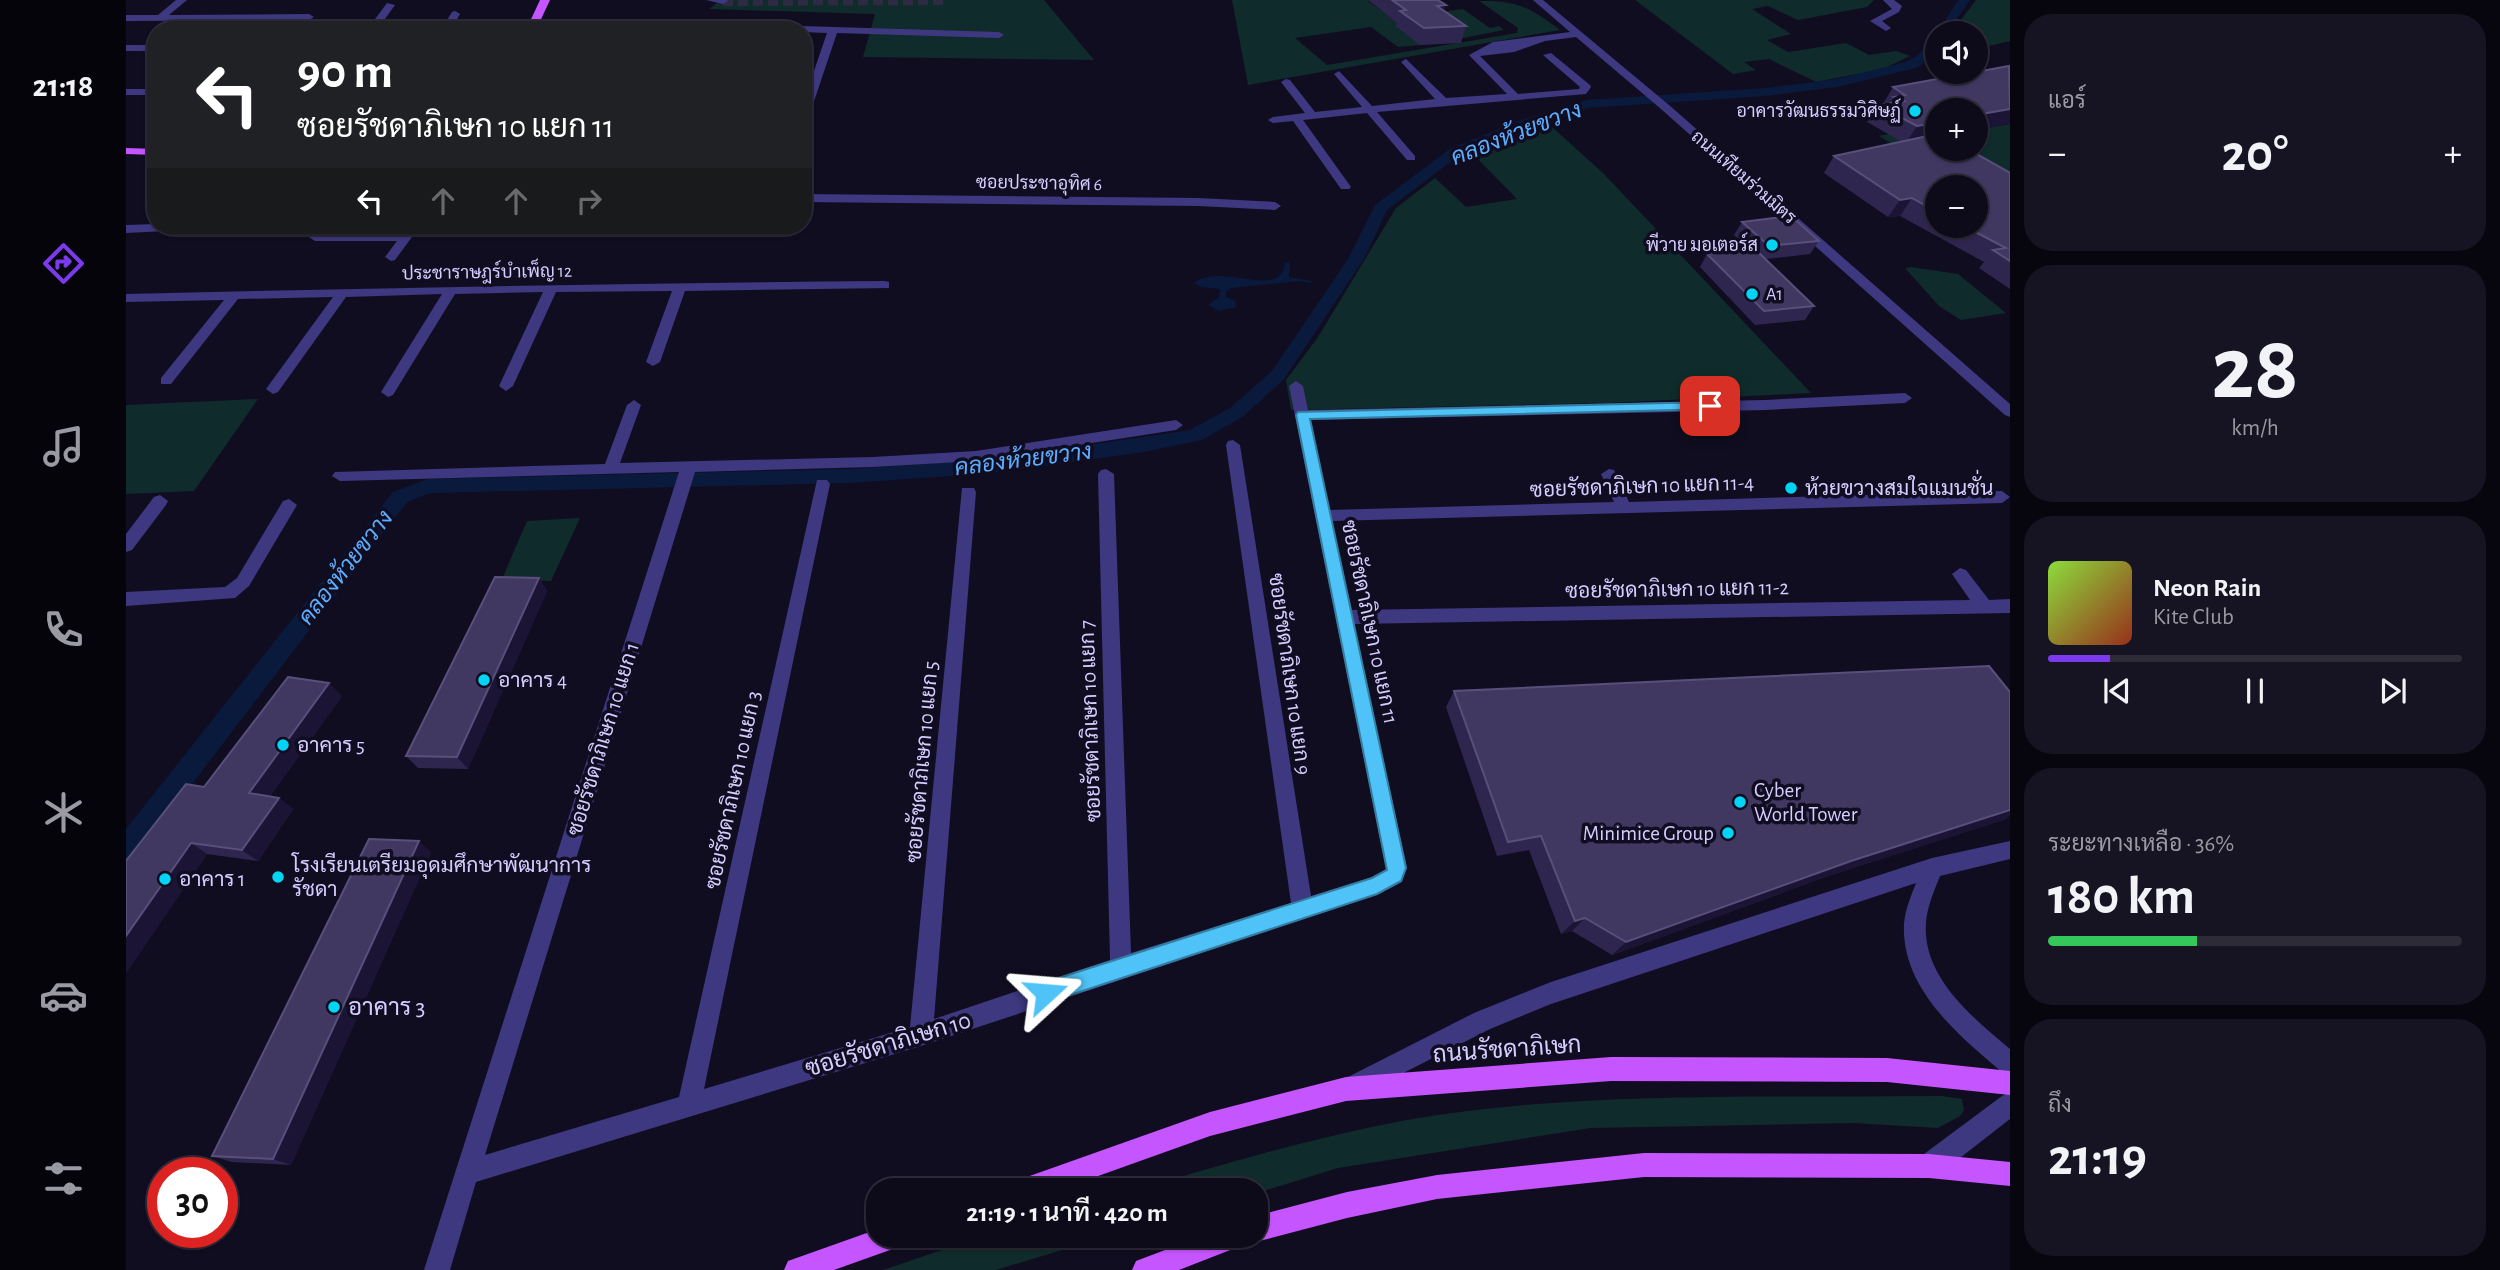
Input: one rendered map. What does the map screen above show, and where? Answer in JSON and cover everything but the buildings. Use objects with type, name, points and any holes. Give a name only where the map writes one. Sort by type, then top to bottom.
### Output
[{"type":"main road","points":[[535,21],[545,0]]},
{"type":"main road","points":[[126,151],[147,152]]},
{"type":"main road","name":"ถนนรัชดาภิเษก","points":[[1058,1178],[1210,1124],[1346,1089],[1611,1069],[1886,1070],[2010,1083]]},
{"type":"main road","points":[[1268,1226],[1347,1205],[1437,1187],[1644,1165],[1929,1166],[2010,1174]]},
{"type":"main road","points":[[797,1270],[866,1246]]},
{"type":"main road","points":[[1145,1270],[1203,1248]]},
{"type":"street","points":[[160,18],[182,0]]},
{"type":"street","points":[[711,0],[723,1]]},
{"type":"street","name":"ถนนเทียมร่วมมิตร","points":[[1538,0],[1665,107],[2010,412]]},
{"type":"street","points":[[1886,28],[1875,21],[1896,10],[1897,6],[1888,0]]},
{"type":"street","points":[[378,21],[390,5]]},
{"type":"street","points":[[451,21],[455,14]]},
{"type":"street","points":[[126,18],[310,17],[307,21]]},
{"type":"street","points":[[812,30],[999,35]]},
{"type":"street","points":[[812,92],[833,30]]},
{"type":"street","points":[[1515,97],[1474,55],[1487,50],[1501,52],[1528,47],[1540,41],[1578,34]]},
{"type":"street","points":[[126,48],[147,48]]},
{"type":"street","points":[[1273,120],[1443,101],[1585,90],[1586,87],[1549,55]]},
{"type":"street","points":[[1406,62],[1443,101]]},
{"type":"street","points":[[1339,74],[1411,158]]},
{"type":"street","points":[[1286,82],[1312,116]]},
{"type":"street","points":[[126,92],[147,92]]},
{"type":"street","points":[[1296,117],[1345,187]]},
{"type":"street","name":"ซอยประชาอุทิศ 6","points":[[812,198],[1199,202],[1275,206]]},
{"type":"street","points":[[126,229],[147,228]]},
{"type":"street","points":[[315,237],[406,237]]},
{"type":"street","points":[[391,257],[406,237]]},
{"type":"street","name":"ประชาราษฎร์บำเพ็ญ 12","points":[[126,298],[551,288],[884,285]]},
{"type":"street","points":[[653,362],[680,287]]},
{"type":"street","points":[[506,386],[551,288]]},
{"type":"street","points":[[388,392],[450,290]]},
{"type":"street","points":[[273,389],[342,293]]},
{"type":"street","points":[[166,381],[235,295]]},
{"type":"street","name":"ซอยรัชดาภิเษก 10 แยก 11","points":[[1296,386],[1397,868]]},
{"type":"street","points":[[1303,415],[1765,405],[1905,398]]},
{"type":"street","points":[[611,468],[634,405]]},
{"type":"street","points":[[340,476],[611,468],[686,474],[976,456],[1176,425]]},
{"type":"street","name":"ซอยรัชดาภิเษก 10 แยก 9","points":[[1233,445],[1302,909]]},
{"type":"street","name":"ซอยรัชดาภิเษก 10 แยก 1","points":[[467,1173],[686,474]]},
{"type":"street","name":"ซอยรัชดาภิเษก 10 แยก 7","points":[[1105,474],[1121,967]]},
{"type":"street","points":[[1609,474],[1624,508]]},
{"type":"street","name":"ซอยรัชดาภิเษก 10 แยก 3","points":[[689,1106],[822,484]]},
{"type":"street","name":"ซอยรัชดาภิเษก 10 แยก 5","points":[[921,1035],[968,492]]},
{"type":"street","name":"ซอยรัชดาภิเษก 10 แยก 11-4","points":[[1325,516],[2002,498]]},
{"type":"street","points":[[126,546],[160,501]]},
{"type":"street","points":[[126,599],[229,593],[243,582],[289,505]]},
{"type":"street","points":[[1960,574],[1983,606]]},
{"type":"street","name":"ซอยรัชดาภิเษก 10 แยก 11-2","points":[[1345,617],[2010,606]]},
{"type":"street","points":[[1346,1089],[1482,1021],[1551,993],[1932,868],[2010,850]]},
{"type":"street","name":"ซอยรัชดาภิเษก 10","points":[[467,1173],[921,1035],[1377,885],[1395,875],[1397,868]]},
{"type":"street","points":[[1932,868],[1914,923],[1915,950],[1929,981],[1964,1024],[2010,1064]]},
{"type":"street","points":[[1929,1166],[2010,1104]]},
{"type":"street","points":[[436,1270],[467,1173]]},
{"type":"green space","points":[[721,0],[1044,0],[1094,60],[863,57],[875,14],[709,9]]},
{"type":"green space","points":[[1232,0],[1370,0],[1368,1],[1402,26],[1397,28],[1420,44],[1443,43],[1398,47],[1371,27],[1295,38],[1327,65],[1517,33],[1518,28],[1479,1],[1504,2],[1523,7],[1560,30],[1248,85]]},
{"type":"green space","points":[[1635,0],[1874,0],[1867,7],[1798,20],[1768,6],[1752,9],[1791,34],[1767,40],[1788,52],[1846,43],[1869,55],[1896,51],[1910,56],[1883,69],[1816,82],[1769,59],[1744,62],[1756,70],[1733,74]]},
{"type":"green space","points":[[1976,0],[2010,0],[2010,41],[1988,46],[1988,21],[1960,21]]},
{"type":"green space","points":[[1463,9],[1490,28],[1499,26],[1504,30],[1453,40],[1432,13]]},
{"type":"green space","points":[[2010,124],[2010,196],[1988,187],[1988,175],[1959,175],[1910,155],[1879,136],[1889,134],[1925,145],[1925,161],[1988,161],[1988,128]]},
{"type":"green space","points":[[1552,127],[1604,174],[1811,393],[1608,403],[1291,410],[1286,380],[1318,337],[1396,208],[1435,178],[1466,207],[1517,199],[1472,153]]},
{"type":"green space","points":[[1905,268],[1958,274],[2006,313],[1961,320],[1939,306]]},
{"type":"green space","points":[[258,399],[194,491],[126,494],[126,405]]},
{"type":"green space","points":[[580,518],[551,581],[502,579],[527,521]]},
{"type":"green space","points":[[1942,1096],[1962,1099],[1964,1110],[1960,1116],[1938,1128],[1853,1123],[1590,1128],[1338,1168],[1268,1190],[1268,1178],[1178,1178],[1338,1134],[1472,1110],[1606,1100]]},
{"type":"green space","points":[[948,1248],[1068,1248],[996,1270],[883,1270]]},
{"type":"water","points":[[1285,262],[1290,263],[1289,277],[1312,281],[1311,283],[1299,281],[1231,288],[1226,292],[1226,297],[1235,301],[1236,307],[1219,311],[1208,305],[1219,297],[1220,289],[1200,287],[1194,283],[1206,277],[1220,276],[1273,279],[1281,273]]},
{"type":"waterway","name":"คลองห้วยขวาง","points":[[1949,21],[1964,0]]},
{"type":"waterway","name":"คลองห้วยขวาง","points":[[126,850],[400,497],[428,486],[849,476],[992,466],[1144,445],[1195,435],[1237,412],[1278,375],[1356,259],[1380,208],[1456,151],[1529,122],[1587,104],[1765,92],[1837,83],[1911,65],[1925,55]]},
{"type":"tunnel","points":[[723,1],[944,0]]},
{"type":"place","name":"อาคารวัฒนธรรมวิศิษฏ์","points":[[1915,111]]},
{"type":"place","name":"พีวาย มอเตอร์ส","points":[[1772,245]]},
{"type":"place","name":"A1","points":[[1752,294]]},
{"type":"place","name":"ห้วยขวางสมใจแมนชั่น","points":[[1791,488]]},
{"type":"place","name":"อาคาร 4","points":[[484,680]]},
{"type":"place","name":"อาคาร 5","points":[[283,745]]},
{"type":"place","name":"Cyber World Tower","points":[[1740,802]]},
{"type":"place","name":"Minimice Group","points":[[1728,833]]},
{"type":"place","name":"โรงเรียนเตรียมอุดมศึกษาพัฒนาการ รัชดา","points":[[278,877]]},
{"type":"place","name":"อาคาร 1","points":[[165,879]]},
{"type":"place","name":"อาคาร 3","points":[[334,1007]]},
{"type":"route","points":[[1046,993],[1377,885],[1395,875],[1397,868],[1303,415],[1710,406]]}]
